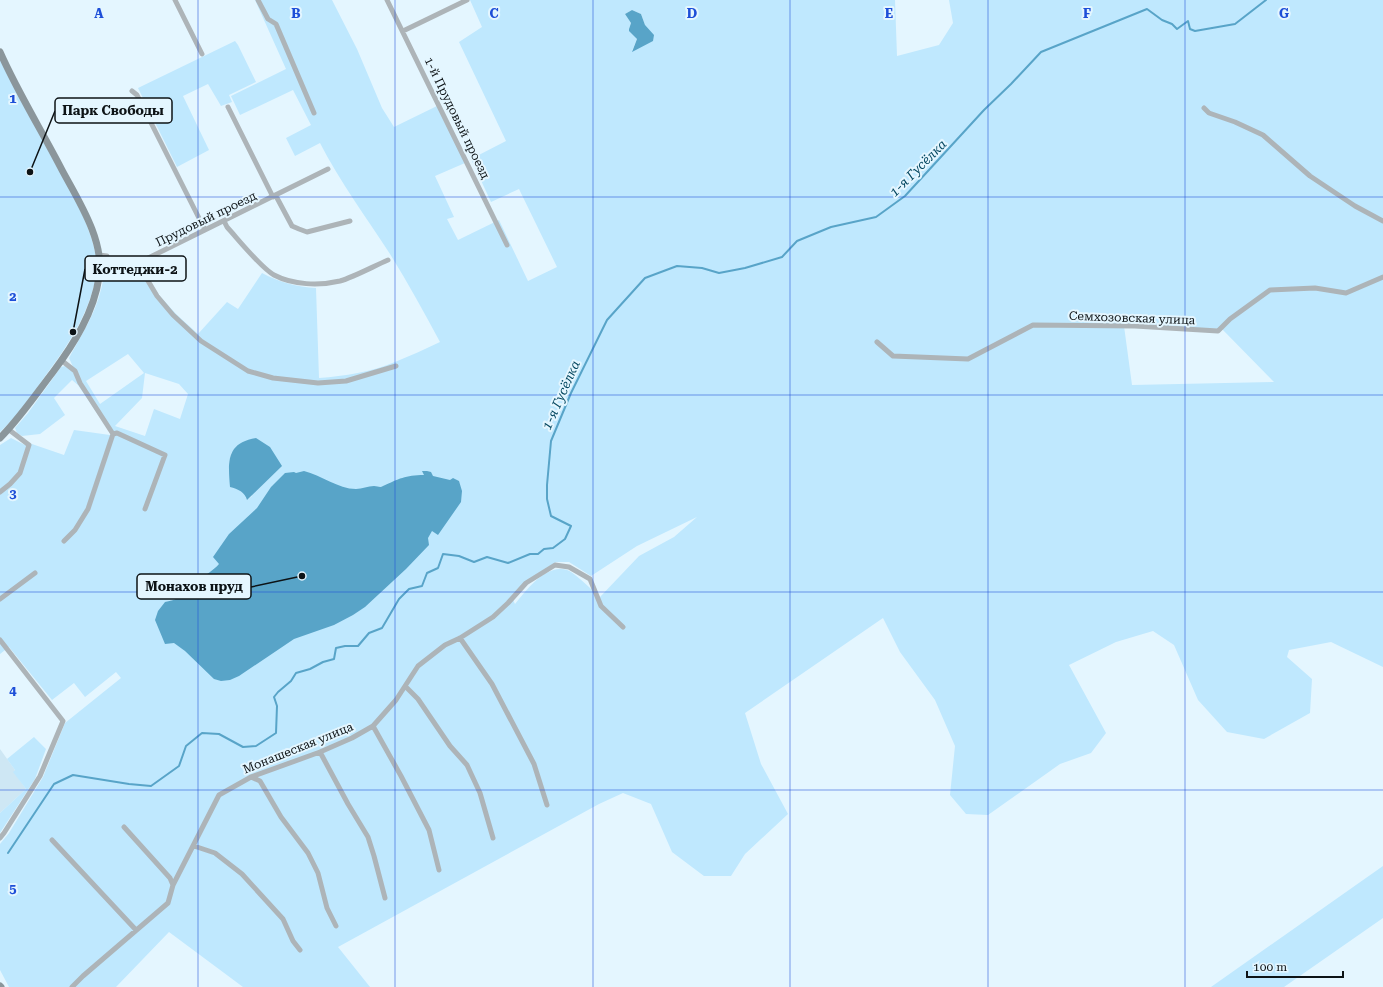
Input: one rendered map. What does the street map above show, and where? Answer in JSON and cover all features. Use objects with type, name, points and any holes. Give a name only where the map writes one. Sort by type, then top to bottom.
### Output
[{"type":"main road","points":[[0,52],[81,206],[95,238],[99,255],[99,276],[88,314],[61,360],[0,438]]},
{"type":"street","points":[[175,0],[202,54]]},
{"type":"street","points":[[258,0],[268,19],[276,24],[314,113]]},
{"type":"street","name":"1-й Прудовый проезд","points":[[387,0],[507,245]]},
{"type":"street","points":[[403,31],[467,0]]},
{"type":"street","points":[[132,91],[137,95],[205,230]]},
{"type":"street","points":[[228,107],[292,226],[307,232],[350,221]]},
{"type":"street","points":[[1204,108],[1209,113],[1235,122],[1262,136],[1310,176],[1355,206],[1383,221]]},
{"type":"street","name":"Прудовый проезд","points":[[99,255],[107,256],[110,266],[115,272],[120,272],[328,169]]},
{"type":"street","points":[[224,221],[227,227],[264,268],[274,275],[299,284],[340,281],[388,260]]},
{"type":"street","points":[[138,264],[157,296],[173,315],[201,341],[248,371],[273,378],[318,383],[346,381],[396,366]]},
{"type":"street","name":"Семхозовская улица","points":[[877,342],[894,356],[968,359],[1033,325],[1135,326],[1218,330],[1230,319],[1270,290],[1316,288],[1346,293],[1383,277]]},
{"type":"street","points":[[61,360],[75,371],[80,383],[113,434]]},
{"type":"street","points":[[0,492],[20,473],[29,445],[8,429]]},
{"type":"street","points":[[113,434],[117,433],[165,454],[145,509]]},
{"type":"street","points":[[64,541],[74,530],[88,509],[113,434]]},
{"type":"street","name":"Монашеская улица","points":[[72,987],[168,903],[173,885],[219,795],[251,777],[320,752],[352,738],[373,726],[406,687],[418,666],[445,645],[460,638],[493,617],[526,583],[555,565],[569,567],[590,579],[601,606],[623,626]]},
{"type":"street","points":[[0,600],[35,573]]},
{"type":"street","points":[[460,638],[492,684],[534,764],[547,805]]},
{"type":"street","points":[[0,640],[63,721],[40,776],[0,838]]},
{"type":"street","points":[[406,687],[418,699],[450,746],[467,765],[480,793],[493,838]]},
{"type":"street","points":[[373,726],[429,830],[438,870]]},
{"type":"street","points":[[320,752],[368,837],[384,898]]},
{"type":"street","points":[[251,777],[260,781],[281,817],[308,853],[318,872],[327,908],[336,926]]},
{"type":"street","points":[[124,827],[170,878],[173,885]]},
{"type":"street","points":[[52,840],[136,930]]},
{"type":"street","points":[[194,846],[215,853],[242,874],[283,919],[293,941],[300,950]]},
{"type":"shaded area","points":[[255,0],[332,0],[357,49],[382,108],[394,127],[437,106],[465,163],[435,176],[454,217],[447,219],[458,240],[499,220],[528,281],[557,267],[519,189],[491,202],[471,159],[506,141],[459,42],[482,27],[470,0],[895,0],[897,56],[939,45],[953,23],[949,0],[1383,0],[1383,667],[1331,642],[1289,650],[1287,657],[1312,679],[1310,713],[1264,739],[1227,732],[1198,700],[1174,645],[1153,631],[1116,642],[1069,665],[1106,733],[1091,753],[1060,764],[988,815],[966,814],[950,795],[955,746],[935,700],[900,652],[883,618],[745,713],[761,764],[788,814],[745,854],[731,876],[704,876],[672,852],[651,804],[623,793],[599,804],[338,947],[370,987],[243,987],[169,932],[116,987],[9,987],[0,970],[0,844],[9,833],[43,777],[65,723],[121,678],[116,672],[85,697],[74,683],[52,700],[9,647],[0,654],[0,445],[11,438],[25,445],[29,443],[64,455],[74,430],[110,435],[110,432],[78,385],[72,380],[54,398],[65,415],[40,434],[22,436],[17,433],[15,428],[28,413],[61,367],[65,366],[74,369],[69,358],[97,304],[105,267],[108,268],[110,277],[136,270],[143,272],[159,295],[176,314],[198,334],[227,302],[238,309],[262,273],[288,284],[316,288],[319,378],[348,375],[367,371],[401,360],[440,342],[397,265],[345,186],[320,143],[295,156],[286,138],[311,125],[293,90],[240,115],[231,96],[286,69]],"holes":[[[632,10],[641,14],[645,25],[639,47],[632,51],[637,39],[629,29],[631,23],[625,14]],[[1124,326],[1222,329],[1274,382],[1132,385]],[[128,354],[144,373],[100,404],[86,381]],[[145,373],[179,384],[188,394],[180,419],[154,409],[145,436],[115,426],[142,398]],[[232,452],[252,496],[247,500],[246,495],[237,486],[231,476],[229,465]],[[697,517],[674,537],[639,556],[600,597],[570,571],[559,569],[544,574],[515,604],[511,596],[526,581],[556,562],[569,562],[591,576],[637,546]]]},
{"type":"shaded area","points":[[235,41],[256,82],[229,95],[232,102],[221,106],[208,84],[183,96],[209,150],[177,167],[138,88]]},
{"type":"shaded area","points":[[0,58],[80,208],[93,245],[97,262],[93,289],[79,325],[27,402],[0,432]]},
{"type":"shaded area","points":[[34,737],[46,749],[35,779],[0,833],[0,813],[26,789],[13,772],[15,770],[7,759]]},
{"type":"shaded area","points":[[0,749],[26,789],[0,813]]},
{"type":"shaded area","points":[[1383,866],[1383,918],[1284,987],[1211,987]]},
{"type":"water","points":[[632,10],[641,14],[645,25],[654,35],[653,41],[632,52],[637,39],[629,31],[631,23],[625,14]]},
{"type":"water","points":[[256,438],[270,447],[282,466],[247,500],[241,491],[230,487],[229,462],[234,449],[239,444]]},
{"type":"water","points":[[304,471],[343,487],[360,489],[372,486],[381,487],[402,478],[424,475],[422,471],[427,471],[431,472],[433,476],[450,480],[453,478],[459,481],[462,491],[461,502],[438,535],[432,531],[428,538],[429,545],[406,569],[365,607],[334,625],[294,639],[239,676],[230,680],[221,681],[214,679],[185,651],[174,643],[165,644],[155,620],[158,611],[165,602],[177,599],[194,583],[212,571],[219,564],[213,557],[229,534],[257,508],[271,487],[285,473]]},
{"type":"waterway","name":"1-я Гусёлка","points":[[8,853],[54,784],[73,775],[151,786],[179,766],[186,746],[202,733],[219,734],[243,747],[256,746],[276,733],[277,706],[274,697],[278,692],[291,681],[296,673],[334,659],[336,648],[358,646],[369,633],[382,628],[399,599],[409,589],[422,586],[427,573],[438,568],[443,554],[459,556],[474,562],[487,557],[508,563],[530,554],[538,554],[544,549],[553,548],[565,539],[571,526],[551,516],[547,499],[551,441],[571,393],[607,320],[645,278],[677,266],[702,268],[719,273],[745,268],[782,257],[797,241],[831,227],[876,217],[905,196],[984,110],[1041,52],[1147,9],[1162,20],[1172,24],[1177,29],[1188,21],[1190,29],[1195,31],[1235,24],[1266,0]]},
{"type":"place","name":"Парк Свободы","points":[[30,172]]},
{"type":"place","name":"Коттеджи-2","points":[[73,332]]},
{"type":"place","name":"Монахов пруд","points":[[302,576]]}]
